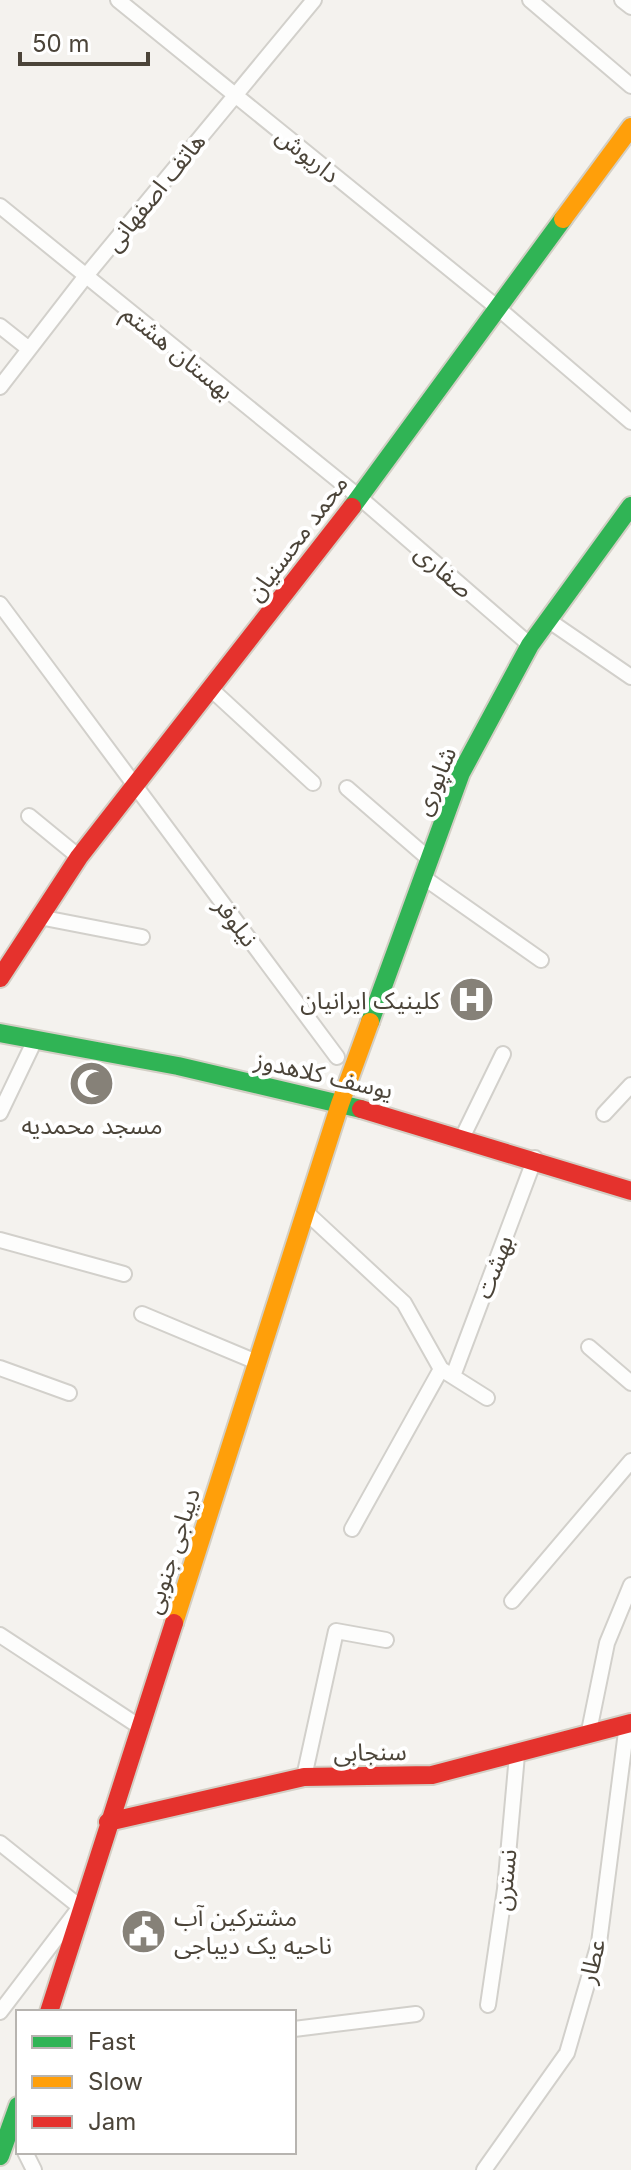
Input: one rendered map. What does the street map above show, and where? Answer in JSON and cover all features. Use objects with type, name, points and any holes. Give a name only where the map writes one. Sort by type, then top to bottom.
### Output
[{"type":"street","name":"داریوش","points":[[118,0],[499,309],[631,422]]},
{"type":"street","name":"هاتف اصفهانی","points":[[0,387],[85,277],[314,0]]},
{"type":"street","points":[[530,0],[631,86]]},
{"type":"street","points":[[622,0],[631,7]]},
{"type":"street","name":"محمد محسنیان","points":[[0,978],[79,857],[212,690],[359,497],[631,127]]},
{"type":"street","name":"بهستان هشتم","points":[[0,206],[359,497]]},
{"type":"street","points":[[0,326],[29,349]]},
{"type":"street","name":"صفاری","points":[[359,497],[530,645]]},
{"type":"street","name":"شاپوری","points":[[340,1104],[461,773],[530,645],[631,506]]},
{"type":"street","name":"نیلوفر","points":[[0,604],[337,1057]]},
{"type":"street","points":[[548,620],[631,677]]},
{"type":"street","points":[[212,690],[313,783]]},
{"type":"street","points":[[347,788],[426,868],[541,960]]},
{"type":"street","points":[[29,816],[79,857]]},
{"type":"street","points":[[39,917],[142,937]]},
{"type":"street","name":"یوسف کلاهدوز","points":[[0,1033],[203,1071],[340,1104],[463,1136],[631,1191]]},
{"type":"street","points":[[0,1113],[35,1040]]},
{"type":"street","points":[[463,1136],[503,1054]]},
{"type":"street","points":[[604,1114],[631,1085]]},
{"type":"street","name":"دیباجی جنوبی","points":[[50,2010],[80,1907],[259,1363],[340,1104]]},
{"type":"street","name":"بهشت","points":[[352,1529],[447,1373],[535,1158]]},
{"type":"street","points":[[307,1213],[404,1303],[447,1373],[487,1398]]},
{"type":"street","points":[[0,1240],[124,1274]]},
{"type":"street","points":[[142,1314],[259,1363]]},
{"type":"street","points":[[589,1347],[631,1383]]},
{"type":"street","points":[[0,1368],[69,1393]]},
{"type":"street","points":[[512,1601],[631,1461]]},
{"type":"street","points":[[588,1736],[607,1643],[631,1585]]},
{"type":"street","points":[[304,1777],[336,1631],[386,1640]]},
{"type":"street","points":[[0,1635],[140,1727]]},
{"type":"street","name":"سنجابی","points":[[108,1822],[304,1777],[432,1775],[629,1724]]},
{"type":"street","name":"عطار","points":[[488,2168],[567,2053],[599,1943],[629,1724]]},
{"type":"street","name":"نسترن","points":[[488,2005],[505,1889],[517,1755]]},
{"type":"street","points":[[0,1843],[80,1907],[1,2008]]},
{"type":"street","points":[[296,2029],[416,2014]]},
{"type":"street","points":[[0,2156],[16,2112]]},
{"type":"traffic: fast","points":[[352,507],[563,219]]},
{"type":"traffic: fast","points":[[370,1022],[461,773],[530,645],[631,506]]},
{"type":"traffic: fast","points":[[0,1033],[178,1066],[361,1109]]},
{"type":"traffic: fast","points":[[0,2156],[16,2112]]},
{"type":"traffic: slow","points":[[563,219],[631,127]]},
{"type":"traffic: slow","points":[[174,1623],[340,1104],[370,1022]]},
{"type":"traffic: jam","points":[[0,978],[79,857],[352,507]]},
{"type":"traffic: jam","points":[[361,1109],[631,1191]]},
{"type":"traffic: jam","points":[[50,2010],[174,1623]]},
{"type":"traffic: jam","points":[[108,1822],[304,1777],[432,1775],[631,1723]]},
{"type":"place","name":"کلینیک ایرانیان","points":[[471,1000]]},
{"type":"place","name":"مسجد محمدیه","points":[[92,1083]]},
{"type":"place","name":"مشترکین آب ناحیه یک دیباجی","points":[[143,1931]]}]
